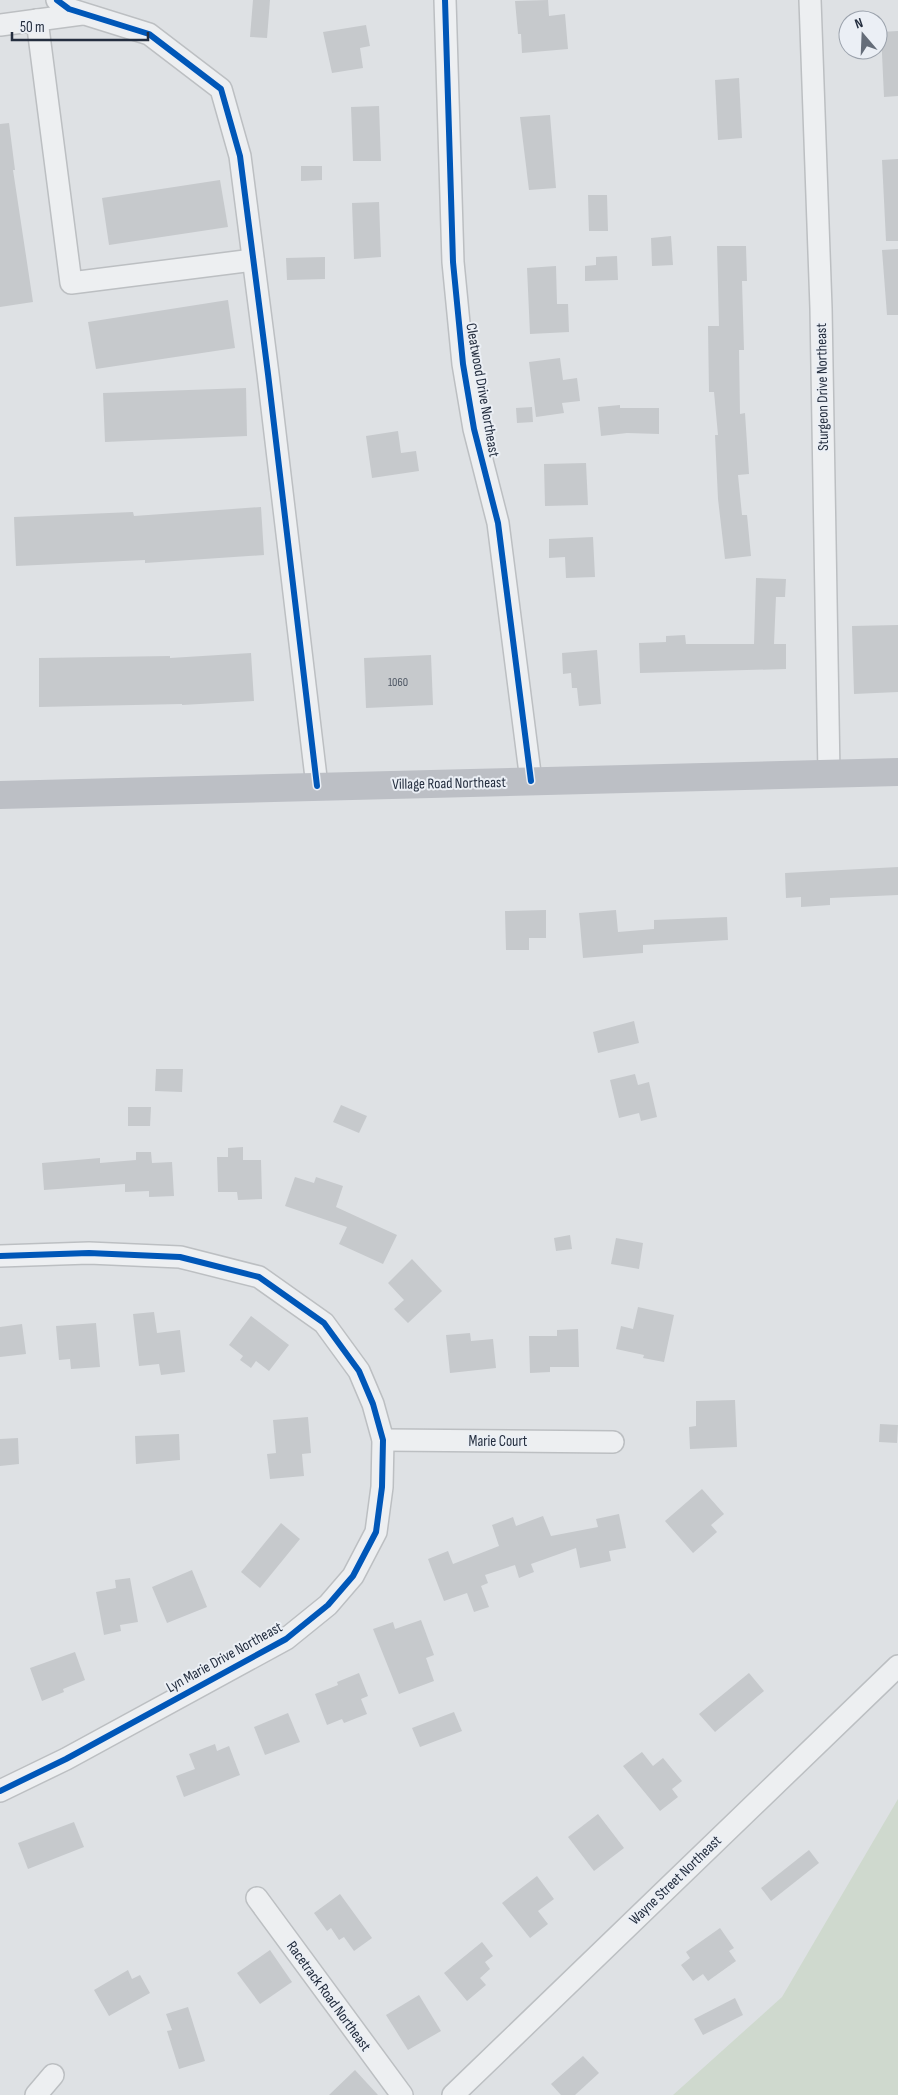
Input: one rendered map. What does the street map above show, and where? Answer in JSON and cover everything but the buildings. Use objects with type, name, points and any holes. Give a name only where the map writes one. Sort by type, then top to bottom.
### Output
[{"type":"main road","name":"Village Road Northeast","points":[[0,795],[898,772]]},
{"type":"street","points":[[57,0],[69,10],[149,34],[221,89],[240,156],[317,786]]},
{"type":"street","name":"Cleatwood Drive Northeast","points":[[445,0],[453,262],[463,364],[474,429],[498,523],[530,781]]},
{"type":"street","name":"Sturgeon Drive Northeast","points":[[810,0],[821,308],[828,774]]},
{"type":"street","points":[[0,25],[82,14]]},
{"type":"street","points":[[37,20],[71,282],[253,260]]},
{"type":"street","name":"Lyn Marie Drive Northeast","points":[[0,1256],[89,1253],[180,1257],[219,1265],[259,1277],[324,1323],[360,1371],[373,1404],[383,1440],[382,1487],[376,1532],[353,1576],[328,1605],[286,1639],[66,1759],[0,1791]]},
{"type":"street","name":"Marie Court","points":[[383,1440],[613,1442]]},
{"type":"street","name":"Wayne Street Northeast","points":[[453,2095],[898,1666]]},
{"type":"street","name":"Racetrack Road Northeast","points":[[257,1898],[402,2095]]},
{"type":"street","points":[[36,2095],[52,2075]]},
{"type":"shaded area","points":[[898,1799],[898,2095],[673,2095],[782,1997]]},
{"type":"cycle path","points":[[57,0],[69,9],[149,34],[221,89],[240,156],[317,786]]},
{"type":"cycle path","points":[[445,0],[453,262],[463,364],[474,429],[498,523],[531,781]]},
{"type":"cycle path","points":[[0,1256],[89,1253],[180,1257],[259,1277],[324,1323],[359,1371],[373,1404],[383,1440],[382,1487],[376,1532],[353,1576],[328,1605],[286,1639],[66,1759],[0,1791]]}]
